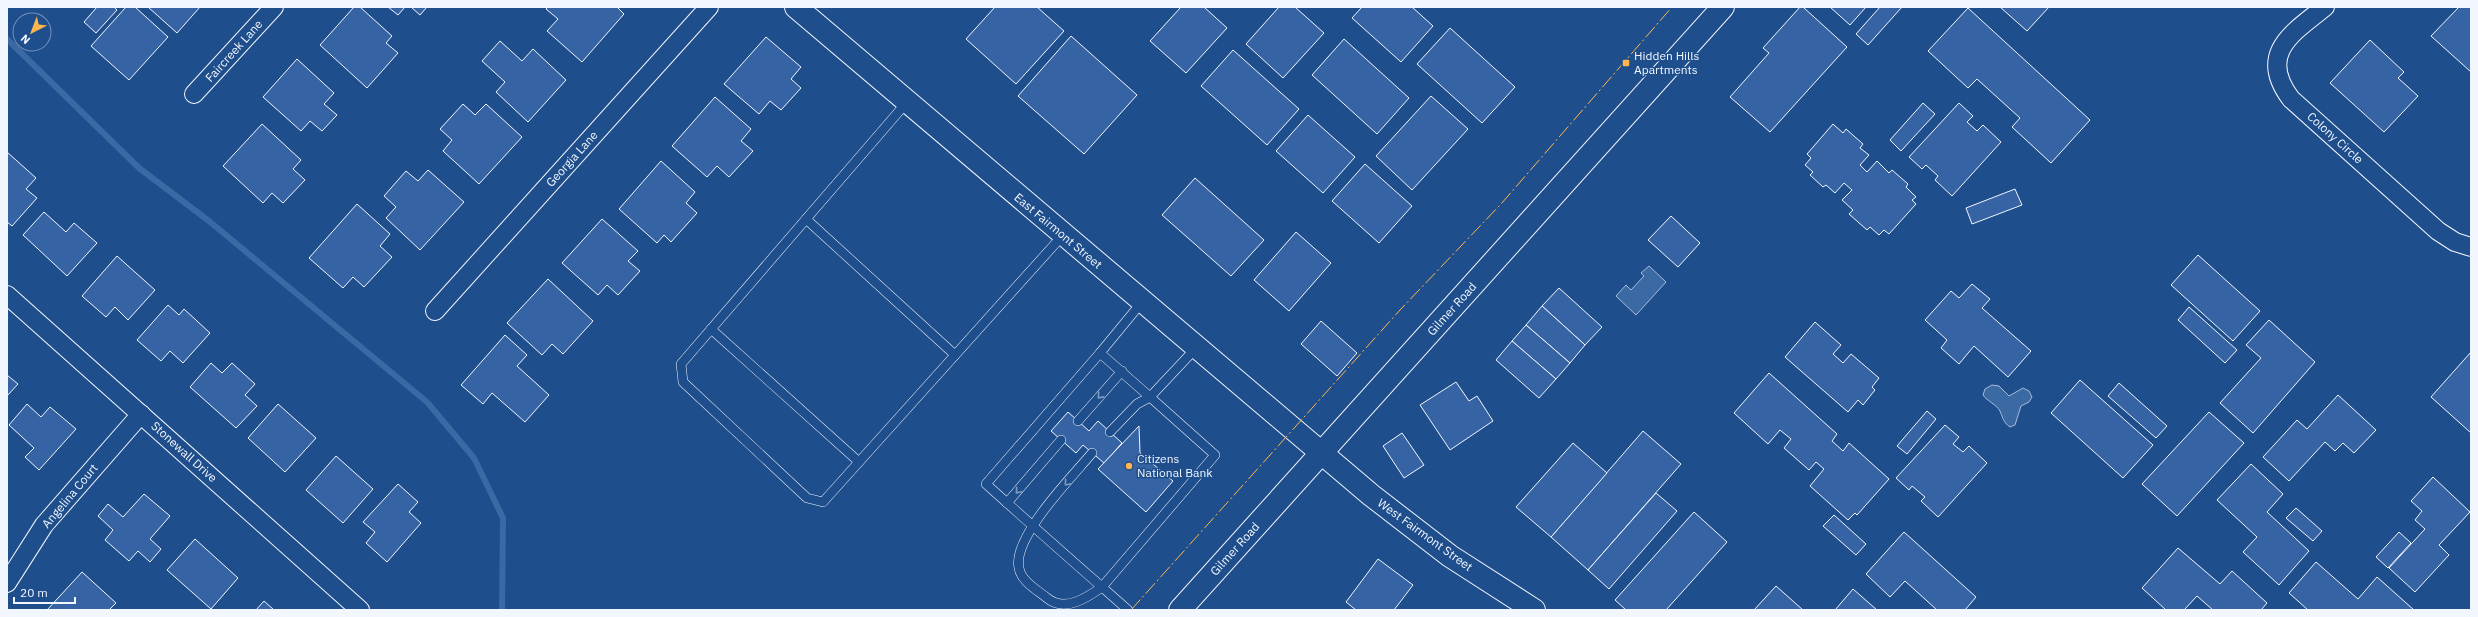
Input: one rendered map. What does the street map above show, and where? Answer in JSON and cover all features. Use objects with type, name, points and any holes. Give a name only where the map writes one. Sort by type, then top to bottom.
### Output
[{"type":"street","name":"Faircreek Lane","points":[[194,94],[274,7]]},
{"type":"street","name":"Georgia Lane","points":[[435,311],[709,7]]},
{"type":"street","name":"East Fairmont Street","points":[[796,7],[1321,454]]},
{"type":"street","name":"Gilmer Road","points":[[1180,610],[1722,7]]},
{"type":"street","name":"Colony Circle","points":[[2325,7],[2289,35],[2280,49],[2277,57],[2277,74],[2284,90],[2291,99],[2438,231],[2455,242],[2471,247]]},
{"type":"street","name":"Stonewall Drive","points":[[7,295],[359,610]]},
{"type":"street","name":"Angelina Court","points":[[7,583],[44,525],[141,414]]},
{"type":"street","name":"West Fairmont Street","points":[[1321,454],[1414,530],[1534,610]]},
{"type":"lane","points":[[907,102],[681,364],[683,382],[807,498],[823,502],[1063,235]]},
{"type":"lane","points":[[806,219],[955,355]]},
{"type":"lane","points":[[1128,610],[986,484],[1100,353],[1142,302]]},
{"type":"lane","points":[[711,329],[860,462]]},
{"type":"lane","points":[[1110,432],[1137,404],[1150,397],[1196,348]]},
{"type":"lane","points":[[1092,453],[1032,525],[1019,556],[1018,568],[1024,579],[1050,601],[1069,604],[1083,601],[1102,587],[1215,455],[1100,353]]},
{"type":"lane","points":[[1078,421],[1122,371]]},
{"type":"lane","points":[[1007,503],[1061,440]]},
{"type":"water","points":[[1649,266],[1666,282],[1636,315],[1616,296],[1626,285],[1631,290],[1644,276],[1641,273]]},
{"type":"water","points":[[1992,385],[1999,386],[2009,396],[2023,388],[2029,391],[2032,397],[2029,402],[2021,406],[2015,425],[2010,427],[2004,420],[1999,409],[1983,395],[1985,389]]},
{"type":"building","points":[[97,7],[114,7],[117,10],[96,33],[84,22]]},
{"type":"building","points":[[126,7],[135,7],[168,37],[129,80],[91,46]]},
{"type":"building","points":[[148,7],[200,7],[177,33]]},
{"type":"building","points":[[354,7],[360,7],[392,36],[386,43],[398,53],[367,88],[320,45]]},
{"type":"building","points":[[388,7],[405,7],[398,15]]},
{"type":"building","points":[[411,7],[427,7],[420,15]]},
{"type":"building","points":[[548,7],[617,7],[624,14],[582,62],[547,31],[558,19],[546,9]]},
{"type":"building","points":[[995,7],[1037,7],[1064,31],[1016,84],[966,39]]},
{"type":"building","points":[[1181,7],[1204,7],[1227,28],[1186,73],[1150,41]]},
{"type":"building","points":[[1279,7],[1295,7],[1324,33],[1283,78],[1246,44]]},
{"type":"building","points":[[1362,7],[1412,7],[1433,26],[1401,62],[1352,18]]},
{"type":"building","points":[[1800,7],[1803,7],[1847,47],[1770,132],[1730,97],[1769,53],[1763,48]]},
{"type":"building","points":[[1830,7],[1866,7],[1850,25]]},
{"type":"building","points":[[1880,7],[1902,7],[1868,45],[1856,34]]},
{"type":"building","points":[[2000,7],[2049,7],[2027,31]]},
{"type":"building","points":[[2459,7],[2471,7],[2471,72],[2431,36]]},
{"type":"building","points":[[1968,8],[2090,120],[2051,163],[2012,127],[2020,118],[1977,79],[1968,88],[1928,51]]},
{"type":"building","points":[[1450,28],[1515,87],[1482,123],[1417,64]]},
{"type":"building","points":[[1071,36],[1137,95],[1084,154],[1018,96]]},
{"type":"building","points":[[766,37],[801,67],[791,79],[801,88],[781,110],[770,101],[759,114],[724,84]]},
{"type":"building","points":[[1344,39],[1409,98],[1377,134],[1312,75]]},
{"type":"building","points":[[2370,40],[2404,72],[2398,78],[2418,96],[2384,132],[2330,83]]},
{"type":"building","points":[[500,41],[522,61],[533,49],[566,80],[528,122],[496,92],[505,82],[482,61]]},
{"type":"building","points":[[1233,50],[1299,109],[1267,145],[1201,86]]},
{"type":"building","points":[[297,59],[334,93],[324,104],[337,115],[322,131],[310,121],[301,131],[263,97]]},
{"type":"building","points":[[1431,96],[1468,129],[1412,190],[1376,156]]},
{"type":"building","points":[[715,97],[751,129],[741,141],[753,151],[729,177],[717,166],[707,177],[672,146]]},
{"type":"building","points":[[1923,103],[1935,114],[1901,151],[1890,140]]},
{"type":"building","points":[[1959,103],[1973,116],[1967,122],[1977,131],[1983,125],[2001,142],[1952,196],[1935,180],[1938,176],[1926,165],[1922,169],[1909,157]]},
{"type":"building","points":[[463,104],[475,115],[486,104],[522,137],[479,184],[443,151],[452,140],[440,129]]},
{"type":"building","points":[[1308,115],[1355,157],[1323,193],[1276,151]]},
{"type":"building","points":[[262,124],[301,160],[293,169],[305,180],[283,203],[272,193],[263,203],[223,166]]},
{"type":"building","points":[[1833,124],[1843,133],[1846,129],[1863,144],[1860,148],[1869,155],[1860,165],[1867,172],[1877,161],[1889,173],[1892,170],[1908,184],[1906,187],[1916,197],[1912,200],[1916,204],[1889,234],[1884,230],[1879,235],[1870,227],[1867,230],[1849,214],[1853,210],[1842,200],[1852,190],[1844,183],[1835,193],[1826,185],[1823,187],[1810,175],[1813,172],[1805,165],[1811,158],[1807,154]]},
{"type":"building","points":[[7,152],[36,178],[26,189],[37,198],[12,226],[7,222]]},
{"type":"building","points":[[661,161],[695,192],[686,203],[697,213],[671,242],[664,235],[657,243],[619,209]]},
{"type":"building","points":[[1365,164],[1412,206],[1379,243],[1332,201]]},
{"type":"building","points":[[428,170],[464,202],[420,250],[386,218],[396,207],[384,196],[406,171],[418,181]]},
{"type":"building","points":[[1195,178],[1264,240],[1231,276],[1162,215]]},
{"type":"building","points":[[2015,189],[2022,205],[1972,224],[1966,208]]},
{"type":"building","points":[[357,204],[390,234],[380,246],[392,257],[364,287],[353,277],[343,288],[309,258]]},
{"type":"building","points":[[44,212],[66,232],[74,223],[97,243],[67,276],[23,235]]},
{"type":"building","points":[[1671,216],[1700,243],[1678,267],[1648,240]]},
{"type":"building","points":[[602,219],[638,251],[628,261],[640,271],[618,295],[607,285],[598,295],[562,263]]},
{"type":"building","points":[[1296,232],[1331,263],[1289,311],[1254,280]]},
{"type":"building","points":[[2198,255],[2260,311],[2233,341],[2171,285]]},
{"type":"building","points":[[117,256],[155,290],[128,320],[115,307],[106,317],[82,296]]},
{"type":"building","points":[[548,279],[593,321],[563,354],[552,344],[542,355],[507,323]]},
{"type":"building","points":[[1972,284],[1990,299],[1982,308],[2031,351],[2008,377],[1974,346],[1959,364],[1941,348],[1947,340],[1925,320],[1951,291],[1959,298]]},
{"type":"building","points":[[1559,288],[1602,327],[1585,345],[1542,306]]},
{"type":"building","points":[[168,305],[179,315],[184,309],[210,333],[183,363],[170,351],[161,361],[137,340]]},
{"type":"building","points":[[1542,306],[1585,345],[1570,363],[1526,325]]},
{"type":"building","points":[[2189,307],[2237,350],[2225,363],[2178,320]]},
{"type":"building","points":[[2269,320],[2315,362],[2253,433],[2220,403],[2261,358],[2246,345]]},
{"type":"building","points":[[1321,321],[1357,353],[1337,376],[1301,344]]},
{"type":"building","points":[[1815,322],[1841,345],[1833,354],[1843,363],[1851,354],[1879,378],[1872,387],[1875,390],[1863,405],[1858,400],[1848,412],[1785,357]]},
{"type":"building","points":[[1526,325],[1570,363],[1556,379],[1512,341]]},
{"type":"building","points":[[505,335],[527,355],[517,366],[549,395],[525,422],[492,393],[483,404],[461,385]]},
{"type":"building","points":[[1512,341],[1556,379],[1539,398],[1496,360]]},
{"type":"building","points":[[2471,352],[2471,433],[2431,397]]},
{"type":"building","points":[[211,363],[222,373],[232,363],[255,384],[245,395],[257,406],[236,428],[190,387]]},
{"type":"building","points":[[1769,373],[1837,434],[1832,441],[1843,451],[1849,443],[1889,479],[1857,515],[1855,513],[1848,520],[1810,486],[1824,469],[1816,462],[1809,470],[1784,448],[1791,439],[1780,430],[1768,444],[1734,413]]},
{"type":"building","points":[[7,375],[18,384],[7,396]]},
{"type":"building","points":[[2080,380],[2153,445],[2123,478],[2051,413]]},
{"type":"building","points":[[1456,382],[1469,401],[1477,396],[1493,421],[1450,450],[1420,405]]},
{"type":"building","points":[[2119,383],[2167,426],[2156,438],[2108,396]]},
{"type":"building","points":[[2338,395],[2376,430],[2354,453],[2343,443],[2335,451],[2325,442],[2289,481],[2263,457],[2297,420],[2307,429]]},
{"type":"building","points":[[27,404],[41,417],[50,407],[76,429],[39,470],[25,457],[34,448],[9,425]]},
{"type":"building","points":[[278,404],[316,438],[285,472],[248,438]]},
{"type":"building","points":[[1927,411],[1936,419],[1907,454],[1897,446]]},
{"type":"building","points":[[1068,412],[1089,431],[1098,421],[1122,443],[1104,463],[1083,445],[1076,453],[1051,431]]},
{"type":"building","points":[[2209,412],[2244,443],[2177,516],[2142,484]]},
{"type":"building","points":[[1945,425],[1959,437],[1953,444],[1963,452],[1969,446],[1987,463],[1938,517],[1921,501],[1925,497],[1912,486],[1909,490],[1896,478]]},
{"type":"building","name":"Citizens National Bank","points":[[1139,426],[1140,453],[1173,481],[1146,512],[1098,469]]},
{"type":"building","points":[[1643,431],[1681,464],[1588,570],[1551,537]]},
{"type":"building","points":[[1402,433],[1424,465],[1404,478],[1383,446]]},
{"type":"building","points":[[1573,443],[1607,473],[1551,537],[1516,507]]},
{"type":"building","points":[[336,456],[373,489],[343,523],[306,490]]},
{"type":"building","points":[[2251,464],[2283,494],[2267,512],[2309,551],[2279,585],[2243,552],[2257,537],[2217,500]]},
{"type":"building","points":[[2433,477],[2470,512],[2439,545],[2449,555],[2415,592],[2389,568],[2425,529],[2415,520],[2422,511],[2411,501]]},
{"type":"building","points":[[398,484],[418,502],[409,512],[421,523],[387,562],[366,543],[375,532],[363,522]]},
{"type":"building","points":[[1656,493],[1677,511],[1609,589],[1588,570]]},
{"type":"building","points":[[144,494],[170,516],[150,539],[161,549],[150,562],[138,551],[129,561],[105,540],[113,530],[98,516],[108,504],[123,517]]},
{"type":"building","points":[[2296,508],[2322,531],[2313,541],[2286,518]]},
{"type":"building","points":[[1694,512],[1727,542],[1666,610],[1626,610],[1615,600]]},
{"type":"building","points":[[1834,515],[1866,544],[1856,555],[1823,526]]},
{"type":"building","points":[[1904,532],[1976,597],[1965,610],[1937,610],[1905,581],[1890,597],[1866,574]]},
{"type":"building","points":[[2399,532],[2411,543],[2388,568],[2376,557]]},
{"type":"building","points":[[195,539],[238,578],[211,609],[167,570]]},
{"type":"building","points":[[2178,548],[2220,584],[2232,571],[2267,603],[2261,610],[2213,610],[2197,596],[2184,610],[2166,610],[2142,588]]},
{"type":"building","points":[[1378,559],[1413,585],[1394,610],[1356,610],[1346,602]]},
{"type":"building","points":[[2316,562],[2358,599],[2377,577],[2414,610],[2308,610],[2289,593]]},
{"type":"building","points":[[82,572],[116,603],[109,610],[47,610]]},
{"type":"building","points":[[1776,586],[1803,610],[1754,610]]},
{"type":"building","points":[[1853,589],[1877,610],[1835,610]]},
{"type":"building","points":[[264,601],[274,610],[256,610]]},
{"type":"waterway","points":[[7,39],[139,168],[209,221],[427,402],[474,458],[503,518],[502,610]]},
{"type":"power","points":[[1131,610],[1400,310],[1501,204],[1672,7]]},
{"type":"place","name":"Hidden Hills Apartments","points":[[1626,63]]},
{"type":"place","name":"Citizens National Bank","points":[[1129,466]]}]
